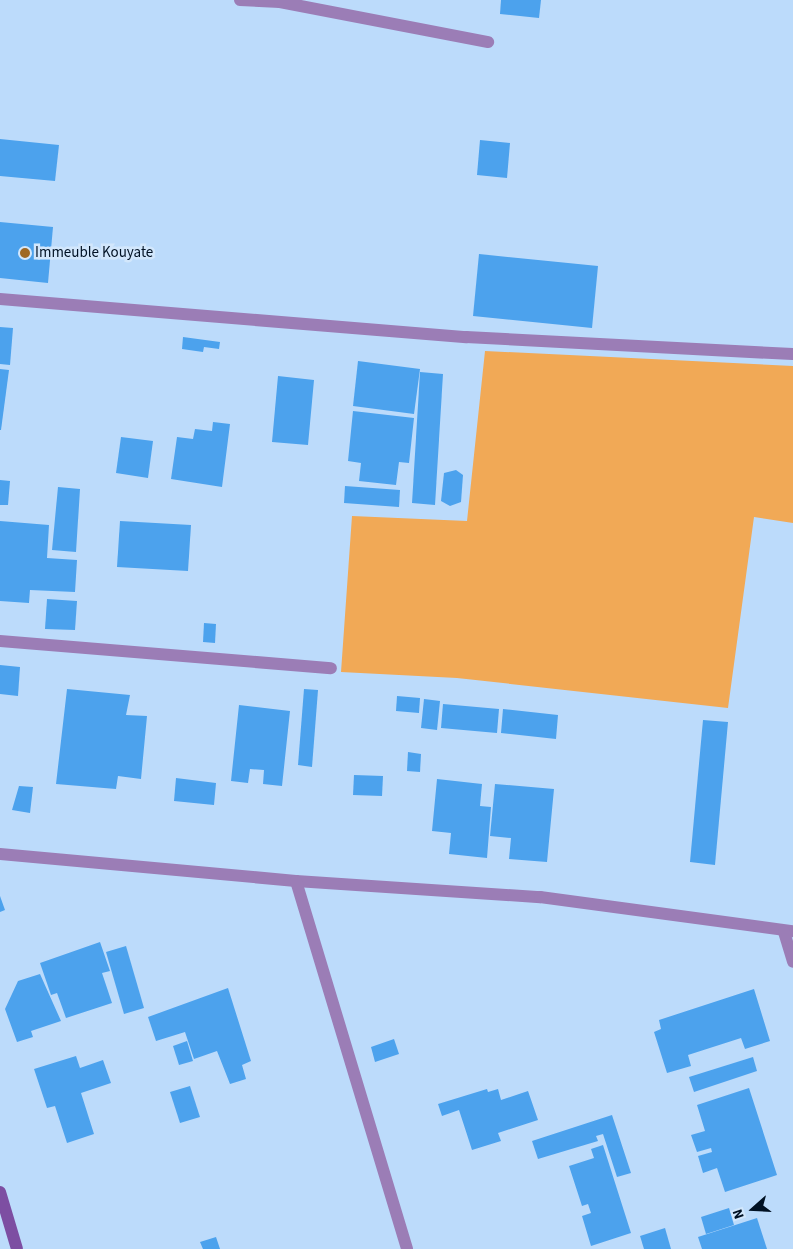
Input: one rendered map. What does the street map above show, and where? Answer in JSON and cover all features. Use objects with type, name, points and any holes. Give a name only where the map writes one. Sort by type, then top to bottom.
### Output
[{"type":"street","points":[[240,0],[280,2],[488,42]]},
{"type":"street","points":[[0,299],[466,337],[793,354]]},
{"type":"street","points":[[0,641],[331,668]]},
{"type":"street","points":[[0,854],[296,882],[540,897],[788,931],[793,962]]},
{"type":"street","points":[[296,882],[407,1249]]},
{"type":"street","points":[[0,1192],[17,1249]]},
{"type":"shaded area","points":[[485,351],[793,366],[793,523],[754,517],[728,708],[457,678],[341,672],[352,516],[467,521]]},
{"type":"building","points":[[501,0],[541,0],[539,18],[500,14]]},
{"type":"building","points":[[0,139],[59,145],[55,181],[0,176]]},
{"type":"building","points":[[480,140],[510,143],[507,178],[477,175]]},
{"type":"building","name":"Immeuble Kouyate","points":[[0,222],[53,227],[48,283],[0,278]]},
{"type":"building","points":[[479,254],[598,266],[592,328],[473,316]]},
{"type":"building","points":[[0,327],[13,328],[10,365],[0,364]]},
{"type":"building","points":[[183,337],[220,342],[219,349],[204,347],[203,352],[182,349]]},
{"type":"building","points":[[358,361],[420,369],[414,414],[353,406]]},
{"type":"building","points":[[0,369],[9,370],[1,430],[0,430]]},
{"type":"building","points":[[420,372],[443,374],[435,505],[412,503]]},
{"type":"building","points":[[278,376],[314,380],[308,445],[272,442]]},
{"type":"building","points":[[353,411],[414,418],[409,463],[399,462],[396,485],[359,481],[361,463],[348,461]]},
{"type":"building","points":[[213,422],[230,424],[222,487],[171,479],[177,437],[193,439],[195,429],[212,431]]},
{"type":"building","points":[[121,437],[153,441],[148,478],[116,473]]},
{"type":"building","points":[[456,470],[463,475],[461,502],[450,506],[441,501],[444,473]]},
{"type":"building","points":[[0,480],[10,481],[8,505],[0,505]]},
{"type":"building","points":[[345,486],[400,490],[399,507],[344,503]]},
{"type":"building","points":[[58,487],[80,489],[76,552],[52,550]]},
{"type":"building","points":[[0,521],[49,525],[47,558],[77,560],[75,592],[30,590],[29,603],[0,601]]},
{"type":"building","points":[[120,521],[191,525],[188,571],[117,567]]},
{"type":"building","points":[[47,599],[77,601],[75,630],[45,629]]},
{"type":"building","points":[[204,623],[216,624],[215,643],[203,642]]},
{"type":"building","points":[[0,665],[20,667],[18,696],[0,694]]},
{"type":"building","points":[[67,689],[130,695],[126,715],[147,716],[141,779],[118,776],[116,789],[56,784]]},
{"type":"building","points":[[304,689],[318,690],[312,767],[298,765]]},
{"type":"building","points":[[397,696],[420,698],[419,713],[396,711]]},
{"type":"building","points":[[424,699],[440,701],[437,730],[421,728]]},
{"type":"building","points":[[443,704],[499,709],[497,733],[441,728]]},
{"type":"building","points":[[239,705],[290,711],[282,786],[263,784],[264,770],[250,769],[248,783],[231,781]]},
{"type":"building","points":[[503,709],[558,715],[556,739],[501,733]]},
{"type":"building","points":[[703,720],[728,722],[715,865],[690,862]]},
{"type":"building","points":[[408,752],[421,754],[420,772],[407,771]]},
{"type":"building","points":[[354,775],[383,776],[382,796],[353,795]]},
{"type":"building","points":[[176,778],[216,783],[214,805],[174,801]]},
{"type":"building","points":[[437,779],[482,784],[480,806],[491,807],[487,858],[449,854],[451,833],[432,831]]},
{"type":"building","points":[[495,784],[554,789],[547,862],[509,859],[511,838],[490,836]]},
{"type":"building","points":[[19,786],[33,787],[30,813],[12,810]]},
{"type":"building","points":[[0,896],[5,910],[0,912]]},
{"type":"building","points":[[100,942],[110,971],[102,973],[112,1003],[66,1018],[57,993],[51,995],[40,963]]},
{"type":"building","points":[[126,946],[144,1008],[124,1014],[106,952]]},
{"type":"building","points":[[40,974],[61,1021],[31,1031],[33,1037],[17,1042],[5,1009],[18,981]]},
{"type":"building","points":[[228,988],[251,1061],[242,1065],[246,1079],[230,1084],[217,1051],[194,1059],[185,1032],[156,1041],[148,1017]]},
{"type":"building","points":[[754,989],[770,1041],[745,1049],[741,1038],[688,1055],[691,1066],[667,1073],[654,1032],[661,1029],[659,1020]]},
{"type":"building","points":[[394,1039],[399,1054],[375,1062],[371,1047]]},
{"type":"building","points":[[187,1041],[193,1061],[179,1065],[173,1046]]},
{"type":"building","points":[[76,1056],[80,1068],[103,1060],[111,1083],[81,1093],[94,1134],[67,1143],[55,1106],[47,1108],[34,1069]]},
{"type":"building","points":[[753,1057],[757,1071],[694,1092],[689,1077]]},
{"type":"building","points":[[190,1086],[200,1117],[180,1123],[170,1092]]},
{"type":"building","points":[[749,1088],[777,1175],[725,1192],[717,1168],[703,1173],[698,1156],[712,1152],[711,1148],[697,1152],[691,1135],[705,1131],[697,1105]]},
{"type":"building","points":[[487,1089],[488,1092],[498,1089],[501,1100],[528,1091],[538,1120],[498,1133],[501,1141],[472,1150],[459,1110],[442,1116],[438,1104]]},
{"type":"building","points":[[612,1115],[631,1173],[617,1177],[603,1134],[596,1136],[598,1141],[538,1159],[532,1141]]},
{"type":"building","points":[[603,1145],[631,1233],[591,1246],[582,1216],[591,1213],[588,1204],[582,1206],[569,1166],[594,1158],[591,1149]]},
{"type":"building","points":[[729,1208],[734,1225],[706,1234],[701,1217]]},
{"type":"building","points":[[757,1218],[767,1249],[702,1249],[698,1237]]},
{"type":"building","points":[[665,1228],[671,1249],[644,1249],[640,1236]]},
{"type":"building","points":[[216,1237],[220,1249],[203,1249],[200,1242]]},
{"type":"place","name":"Immeuble Kouyate","points":[[25,253]]}]
